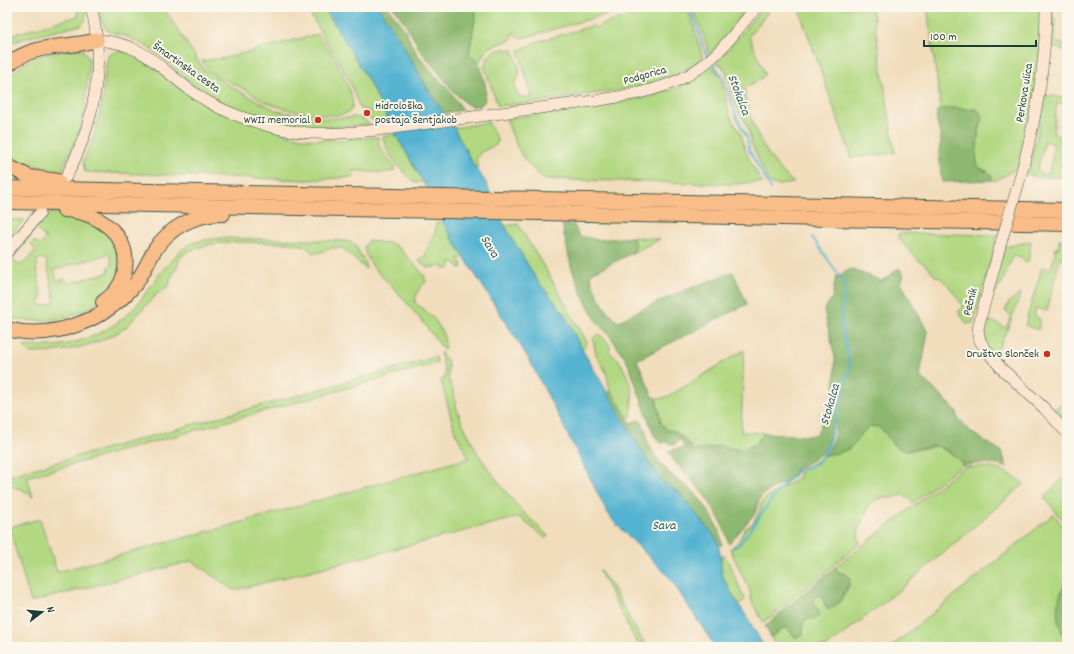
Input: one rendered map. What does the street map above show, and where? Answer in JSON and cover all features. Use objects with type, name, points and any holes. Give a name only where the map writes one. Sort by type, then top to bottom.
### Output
[{"type":"highway","points":[[7,56],[24,46],[50,39],[80,36],[97,40]]},
{"type":"highway","points":[[7,66],[21,56],[40,49],[97,40]]},
{"type":"highway","points":[[7,166],[21,173],[39,179],[99,184],[111,190]]},
{"type":"highway","points":[[7,188],[1067,210]]},
{"type":"highway","points":[[7,202],[1067,224]]},
{"type":"highway","points":[[7,321],[23,324],[46,324],[59,322],[84,314],[96,308],[112,295],[120,284],[126,260],[122,244],[114,232],[99,219],[68,210],[44,209],[25,202]]},
{"type":"highway","points":[[994,208],[1008,202],[1067,202]]},
{"type":"highway","points":[[7,329],[37,332],[57,330],[77,324],[111,307],[127,293],[136,282],[162,239],[177,227],[196,218],[218,214],[301,215],[321,209]]},
{"type":"highway","points":[[1021,223],[1042,231],[1067,232]]},
{"type":"main road","points":[[66,177],[83,143],[97,80],[97,40],[91,7]]},
{"type":"main road","name":"Podgorica","points":[[513,112],[651,91],[681,79],[704,65],[716,54],[734,36],[756,7]]},
{"type":"main road","name":"Perkova ulica","points":[[1002,239],[1019,182],[1035,118],[1045,50],[1046,7]]},
{"type":"main road","name":"Šmartinska cesta","points":[[97,40],[117,42],[140,52],[160,65],[202,99],[222,109],[274,127],[305,133],[334,134],[363,132],[513,112]]},
{"type":"main road","points":[[7,252],[40,213]]},
{"type":"main road","name":"Pečnik","points":[[1002,239],[978,329],[980,341],[1002,369],[1044,408],[1067,433]]},
{"type":"green space","points":[[78,7],[85,7],[86,12],[85,21],[81,25],[22,39],[7,45],[7,36],[78,16]]},
{"type":"green space","points":[[98,7],[163,7],[203,68],[228,85],[277,111],[327,119],[355,117],[363,119],[369,124],[326,127],[284,123],[263,118],[223,103],[190,82],[159,55],[146,46],[128,37],[107,30],[101,20]]},
{"type":"green space","points":[[306,7],[324,7],[368,80],[389,121],[375,123],[368,116],[371,114],[368,110],[360,109],[349,80]]},
{"type":"green space","points":[[378,7],[388,7],[405,29],[416,52],[439,80],[447,87],[463,110],[443,113]]},
{"type":"green space","points":[[393,7],[472,7],[476,12],[469,54],[479,63],[486,91],[484,102],[480,106],[471,106],[465,103],[456,94],[420,50],[407,26]]},
{"type":"green space","points":[[472,7],[632,7],[526,37],[519,38],[514,32],[512,33],[513,38],[489,48],[482,56],[479,63],[469,54],[476,13]]},
{"type":"green space","points":[[650,7],[684,7],[691,17],[703,59],[681,73],[646,86],[531,103],[498,106],[484,66],[491,54],[495,51],[503,49],[513,50],[520,74],[514,86],[518,96],[532,98],[519,51],[536,42],[592,26],[598,28],[600,25],[634,15],[633,12]]},
{"type":"green space","points":[[690,7],[748,7],[725,37],[709,54],[699,24]]},
{"type":"green space","points":[[762,7],[772,7],[749,36],[765,74],[761,79],[746,87],[745,94],[750,116],[764,148],[778,167],[794,183],[780,185],[771,184],[768,180],[751,143],[746,123],[737,108],[732,87],[722,65],[716,63]]},
{"type":"green space","points":[[798,7],[872,7],[895,153],[852,158]]},
{"type":"green space","points":[[927,7],[1043,7],[1039,74],[1019,167],[996,180],[991,180],[991,176],[985,170],[979,168],[977,162],[976,150],[982,120],[976,109],[941,109]]},
{"type":"green space","points":[[1050,7],[1052,7],[1052,15],[1055,19],[1055,42],[1067,45],[1067,51],[1049,46]]},
{"type":"green space","points":[[318,34],[346,81],[352,101],[352,108],[348,113],[339,115],[314,114],[278,107],[263,101],[246,90],[220,77],[210,70],[202,61],[225,58]]},
{"type":"green space","points":[[74,49],[83,50],[89,59],[85,109],[78,135],[62,170],[26,164],[13,158],[7,154],[7,79],[12,73],[35,56]]},
{"type":"green space","points":[[119,51],[128,52],[146,61],[178,87],[192,95],[286,134],[303,138],[324,140],[378,137],[379,146],[395,168],[394,171],[380,173],[353,170],[354,177],[308,180],[85,172],[83,162],[95,132],[102,103],[108,56]]},
{"type":"green space","points":[[711,66],[720,76],[731,118],[741,134],[749,159],[760,180],[763,182],[733,184],[543,179],[530,166],[523,156],[517,146],[506,119],[649,97],[683,85]]},
{"type":"green space","points":[[1044,95],[1067,98],[1067,104],[1057,103],[1053,133],[1067,139],[1067,177],[1036,177],[1027,174],[1037,136]],"holes":[[[1045,140],[1054,145],[1049,173],[1043,174],[1037,171]]]},
{"type":"green space","points":[[951,108],[976,109],[980,112],[982,120],[978,133],[976,163],[979,168],[988,172],[992,176],[991,180],[942,182],[939,156],[941,140],[937,111]]},
{"type":"green space","points":[[488,122],[498,140],[496,145],[479,155],[476,161],[479,168],[474,166],[454,128]]},
{"type":"green space","points":[[396,135],[423,182],[415,183],[387,150],[383,136]]},
{"type":"green space","points":[[47,213],[68,214],[95,221],[119,244],[120,277],[103,299],[90,308],[79,313],[67,317],[43,321],[19,320],[7,318],[7,262]],"holes":[[[36,229],[46,238],[39,245],[34,241],[31,245],[36,250],[27,261],[25,260],[20,266],[12,259]],[[109,254],[112,265],[108,267],[109,272],[68,284],[66,279],[57,281],[54,270]],[[40,258],[46,259],[55,302],[44,306],[40,304],[39,301],[42,299],[36,267],[38,265],[36,263]]]},
{"type":"green space","points":[[7,220],[24,220],[7,240]]},
{"type":"green space","points":[[444,222],[452,239],[465,257],[458,259],[462,264],[461,269],[453,262],[451,262],[451,267],[448,269],[439,266],[428,268],[419,261],[425,256],[435,231],[436,223]]},
{"type":"green space","points":[[518,224],[587,342],[582,349],[563,312],[536,279],[505,226]]},
{"type":"green space","points":[[562,225],[574,225],[579,236],[598,240],[632,237],[636,246],[632,253],[590,274],[594,288],[600,300],[608,312],[618,322],[638,311],[681,292],[733,272],[747,304],[637,360],[653,397],[656,398],[661,423],[667,430],[675,432],[682,437],[692,450],[701,450],[719,446],[741,450],[756,444],[764,433],[809,436],[817,434],[834,393],[835,357],[824,310],[832,298],[836,277],[851,269],[882,281],[899,268],[904,276],[901,283],[928,332],[920,376],[957,411],[957,417],[972,433],[1001,451],[1007,467],[988,463],[963,465],[951,453],[936,446],[904,450],[894,445],[880,428],[876,427],[865,430],[847,450],[824,455],[833,440],[836,422],[833,423],[829,440],[824,450],[815,459],[795,470],[795,475],[789,480],[771,489],[760,497],[755,513],[729,544],[724,528],[708,500],[674,461],[668,451],[684,448],[682,440],[678,440],[674,445],[666,442],[661,443],[654,435],[625,358],[608,333],[599,325],[583,297],[571,266]]},
{"type":"green space","points":[[898,234],[998,235],[973,323],[967,324],[958,311],[964,307],[947,284],[939,277],[935,276],[926,265],[919,261],[898,238]]},
{"type":"green space","points":[[632,237],[660,239],[632,253],[636,246]]},
{"type":"green space","points":[[222,238],[347,241],[354,244],[365,262],[366,269],[342,248],[332,248],[315,254],[303,245],[286,243],[235,242],[211,244],[188,251],[180,258],[171,277],[169,286],[158,293],[125,328],[103,340],[67,350],[42,353],[30,353],[23,346],[62,345],[88,338],[106,330],[122,320],[128,314],[143,297],[165,267],[181,251],[189,245],[197,242]]},
{"type":"green space","points":[[1059,239],[1065,241],[1067,245],[1067,258],[1060,257],[1047,311],[1036,308],[1034,315],[1040,319],[1038,330],[1025,325],[1042,267],[1051,269],[1055,249],[1059,248]]},
{"type":"green space","points":[[368,241],[391,243],[400,249],[424,275],[426,282],[418,290],[415,302],[438,324],[443,333],[445,344],[444,350],[394,288],[374,268],[366,255],[364,248]]},
{"type":"green space","points":[[1031,241],[1028,263],[1013,255],[1002,283],[985,307],[1005,247]]},
{"type":"green space","points":[[1021,293],[1009,326],[994,357],[987,350],[982,324],[985,322],[997,323],[1006,328],[1011,315],[1005,311],[1009,302]]},
{"type":"green space","points":[[598,334],[604,338],[608,344],[610,348],[609,351],[612,355],[618,359],[630,383],[632,402],[631,416],[628,419],[610,390],[606,372],[596,354],[593,339]]},
{"type":"green space","points":[[744,350],[741,432],[764,433],[756,444],[741,450],[719,446],[701,450],[692,450],[675,431],[667,430],[661,423],[656,398],[659,399],[669,396]]},
{"type":"green space","points":[[440,352],[447,360],[448,378],[453,390],[457,410],[478,454],[519,508],[548,536],[545,538],[519,517],[236,590],[232,589],[192,561],[31,602],[9,527],[40,519],[57,572],[221,528],[469,458],[455,432],[441,380],[444,379],[445,372]]},
{"type":"green space","points":[[436,357],[437,363],[27,477],[33,497],[22,489],[7,486],[7,476]]},
{"type":"green space","points":[[610,390],[630,423],[639,420],[642,424],[647,442],[661,464],[678,481],[693,491],[703,503],[712,516],[721,538],[722,545],[719,545],[716,538],[680,494],[667,485],[655,472],[607,394]]},
{"type":"green space","points":[[1067,403],[1067,427],[1052,409]]},
{"type":"green space","points":[[876,426],[909,451],[937,446],[957,457],[963,465],[950,473],[913,503],[907,497],[902,495],[891,498],[877,499],[869,505],[859,528],[858,536],[860,543],[776,613],[763,622],[752,602],[749,588],[730,549],[738,542],[745,529],[753,523],[759,512],[761,504],[766,498],[797,479],[801,470],[824,455],[839,452],[850,447],[865,430]]},
{"type":"green space","points":[[965,467],[982,467],[1003,471],[1024,484],[902,588],[827,647],[776,647],[771,637],[784,628],[788,628],[792,634],[804,629],[803,624],[806,619],[819,612],[813,605],[814,597],[819,594],[822,596],[825,605],[842,600],[850,581],[848,575],[838,572],[835,567]]},
{"type":"green space","points":[[1067,474],[1067,516],[1062,519],[1044,497]]},
{"type":"green space","points":[[1054,514],[1067,532],[1067,582],[1065,583],[1062,633],[1067,642],[1067,647],[891,647]]},
{"type":"green space","points":[[723,555],[728,561],[745,600],[739,604],[724,581],[720,568]]},
{"type":"green space","points":[[835,567],[838,572],[848,575],[850,580],[839,602],[832,608],[828,609],[822,596],[819,595],[814,597],[814,604],[819,612],[818,617],[806,619],[803,624],[803,634],[799,637],[795,637],[788,628],[784,628],[771,637],[765,626]]},
{"type":"green space","points":[[599,570],[618,597],[647,647],[639,647]]},
{"type":"green space","points":[[1067,582],[1067,642],[1058,619],[1057,606],[1061,592],[1065,583]]},
{"type":"water","name":"Sava","points":[[324,7],[378,7],[399,38],[428,90],[454,128],[474,166],[485,181],[505,226],[536,279],[563,312],[582,349],[650,465],[663,482],[680,494],[716,538],[719,545],[722,574],[732,594],[764,647],[715,647],[670,578],[615,523],[607,512],[527,356],[449,233],[368,80]]},
{"type":"waterway","name":"Stokalca","points":[[687,7],[695,21],[703,48],[708,57]]},
{"type":"waterway","name":"Stokalca","points":[[712,62],[724,79],[737,118],[747,138],[749,150],[771,189]]},
{"type":"waterway","name":"Stokalca","points":[[732,548],[739,545],[778,491],[796,472],[818,462],[828,446],[850,368],[841,321],[845,284],[812,237]]},
{"type":"place","name":"Hidrološka postaja Šentjakob","points":[[367,113]]},
{"type":"place","name":"WWII memorial","points":[[318,120]]},
{"type":"place","name":"Društvo Slonček","points":[[1047,354]]}]
